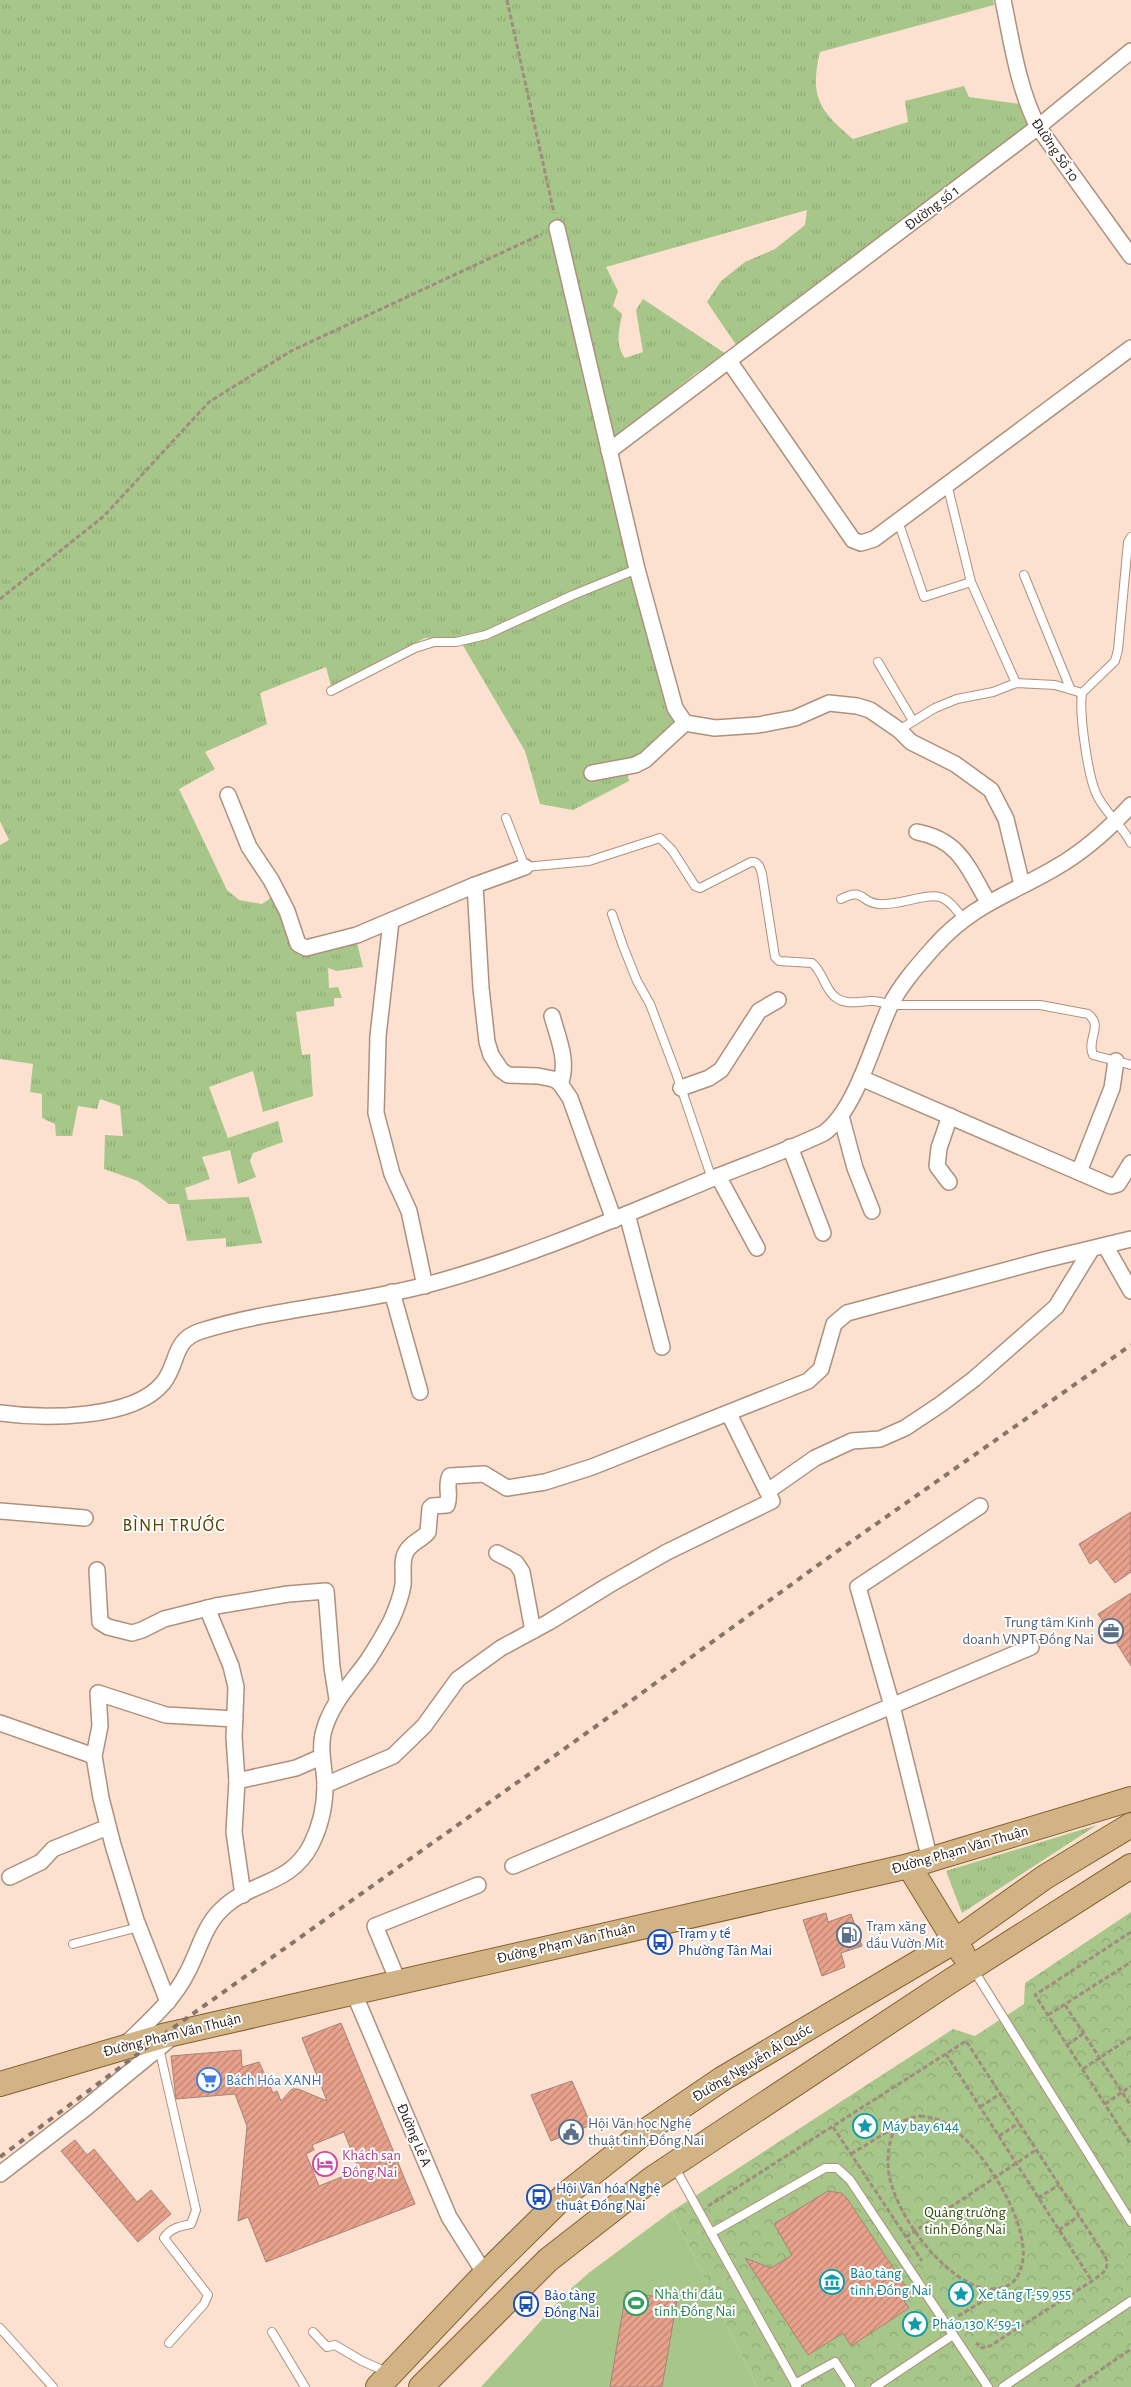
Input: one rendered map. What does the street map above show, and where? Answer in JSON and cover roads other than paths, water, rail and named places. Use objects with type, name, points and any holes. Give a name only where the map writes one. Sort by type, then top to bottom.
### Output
[{"type":"main road","name":"Đường Phạm Văn Thuận","points":[[0,2084],[124,2046],[178,2032],[920,1863],[1131,1799]]},
{"type":"main road","name":"Đường Nguyễn Ái Quốc","points":[[421,2387],[548,2260],[673,2165],[949,1982],[980,1924],[1045,1877],[1131,1825]]},
{"type":"main road","points":[[920,1863],[964,1955]]},
{"type":"main road","name":"Đường Nguyễn Ái Quốc","points":[[391,2382],[485,2274],[565,2194],[679,2107],[722,2079],[964,1955],[1131,1866]]},
{"type":"street","name":"Đường Số 10","points":[[1003,0],[1023,94],[1038,127],[1131,256]]},
{"type":"street","name":"Đường số 1","points":[[609,451],[1038,127],[1131,51]]},
{"type":"street","points":[[557,228],[636,568],[675,708],[685,723],[714,728],[758,725],[795,718],[829,703],[840,703],[870,710],[899,730],[910,742],[955,764],[991,790],[1006,819],[1022,885]]},
{"type":"street","points":[[729,361],[854,540],[868,542],[1131,348]]},
{"type":"street","points":[[592,773],[635,765],[645,760],[685,723]]},
{"type":"street","points":[[228,795],[248,847],[271,880],[287,912],[298,944],[306,948],[318,947],[357,935],[475,885],[526,867]]},
{"type":"street","points":[[0,1413],[31,1417],[66,1416],[98,1412],[134,1402],[162,1384],[183,1341],[198,1332],[237,1322],[425,1286],[501,1261],[620,1217],[790,1148],[824,1132],[841,1116],[861,1078],[891,1005],[935,946],[963,918],[988,902],[1058,866],[1115,822],[1131,805]]},
{"type":"street","points":[[917,832],[938,837],[959,853],[988,902]]},
{"type":"street","points":[[475,885],[486,1042],[491,1055],[501,1070],[508,1075],[544,1076],[560,1084],[570,1098],[620,1217],[662,1347]]},
{"type":"street","points":[[391,921],[378,1036],[376,1113],[392,1174],[409,1211],[425,1286]]},
{"type":"street","points":[[681,1088],[709,1078],[721,1070],[759,1012],[778,1000]]},
{"type":"street","points":[[552,1016],[564,1062],[564,1076],[560,1084]]},
{"type":"street","points":[[1079,1172],[1112,1088],[1124,1063]]},
{"type":"street","points":[[861,1078],[1111,1186],[1118,1184],[1131,1163]]},
{"type":"street","points":[[841,1116],[854,1168],[872,1211]]},
{"type":"street","points":[[949,1182],[938,1166],[939,1148],[950,1116]]},
{"type":"street","points":[[790,1148],[823,1233]]},
{"type":"street","points":[[715,1178],[757,1248]]},
{"type":"street","points":[[124,2046],[168,2002],[187,1974],[213,1920],[221,1909],[243,1895],[284,1875],[304,1856],[318,1830],[323,1806],[325,1785],[321,1757],[324,1732],[337,1699],[368,1659],[391,1621],[401,1596],[404,1555],[412,1544],[428,1532],[430,1508],[432,1506],[447,1505],[450,1476],[484,1474],[507,1488],[545,1482],[592,1467],[800,1386],[816,1376],[823,1365],[830,1332],[834,1324],[847,1313],[1044,1260],[1106,1247],[1131,1239]]},
{"type":"street","points":[[1106,1247],[1131,1291]]},
{"type":"street","points":[[768,1491],[815,1458],[852,1441],[880,1440],[905,1428],[974,1379],[1056,1307],[1091,1250]]},
{"type":"street","points":[[392,1292],[420,1392]]},
{"type":"street","points":[[325,1785],[393,1756],[424,1726],[458,1679],[501,1648],[667,1552],[772,1501],[729,1414]]},
{"type":"street","points":[[920,1863],[892,1706],[858,1587],[980,1506]]},
{"type":"street","points":[[0,1511],[85,1518]]},
{"type":"street","points":[[497,1553],[516,1563],[522,1572],[533,1631]]},
{"type":"street","points":[[97,1570],[100,1622],[108,1627],[132,1633],[164,1619],[207,1608],[288,1594],[326,1591],[332,1667],[337,1699]]},
{"type":"street","points":[[207,1608],[234,1675],[236,1687],[237,1781],[234,1832],[243,1895]]},
{"type":"street","points":[[513,1866],[1031,1646]]},
{"type":"street","points":[[168,2002],[139,1928],[108,1828],[94,1756],[100,1726],[98,1693],[166,1715],[235,1719]]},
{"type":"street","points":[[0,1723],[94,1756]]},
{"type":"street","points":[[237,1781],[296,1768],[321,1757]]},
{"type":"street","points":[[10,1877],[41,1862],[54,1849],[108,1828]]},
{"type":"street","points":[[398,1981],[375,1926],[478,1885]]},
{"type":"street","name":"Đường Lê A","points":[[353,1991],[450,2217],[485,2274]]},
{"type":"street","points":[[0,2174],[178,2032]]},
{"type":"lane","points":[[947,484],[972,582],[1016,683]]},
{"type":"lane","points":[[898,521],[924,597],[972,582]]},
{"type":"lane","points":[[1131,537],[1128,542],[1121,633],[1115,661],[1082,693],[1080,714],[1095,792],[1131,843]]},
{"type":"lane","points":[[331,691],[415,648],[434,642],[456,642],[486,635],[636,568]]},
{"type":"lane","points":[[1024,575],[1070,688]]},
{"type":"lane","points":[[878,662],[913,721]]},
{"type":"lane","points":[[899,730],[935,708],[957,699],[993,692],[1016,683],[1070,688],[1082,693]]},
{"type":"lane","points":[[506,818],[526,867],[589,862],[660,838],[672,850],[695,886],[700,888],[751,862],[756,862],[762,874],[773,951],[777,960],[812,963],[820,972],[831,992],[839,1000],[854,1003],[872,1001],[891,1005],[1040,1005],[1088,1014],[1094,1019],[1096,1024],[1091,1047],[1092,1054],[1124,1063]]},
{"type":"lane","points":[[841,900],[853,893],[865,896],[873,903],[887,904],[934,896],[944,899],[963,918]]},
{"type":"lane","points":[[612,914],[637,981],[650,1004],[715,1178]]},
{"type":"lane","points":[[73,1944],[139,1928]]},
{"type":"lane","points":[[964,1955],[1131,2222]]},
{"type":"lane","points":[[159,2048],[196,2210],[191,2224],[178,2227],[165,2235],[164,2238],[208,2295],[204,2304],[169,2343]]},
{"type":"lane","points":[[673,2165],[796,2386],[835,2362],[851,2387]]},
{"type":"lane","points":[[711,2233],[825,2168],[837,2168],[850,2180],[988,2387]]},
{"type":"lane","points":[[1003,2387],[1131,2301]]},
{"type":"lane","points":[[0,2328],[53,2387]]},
{"type":"lane","points":[[272,2332],[305,2387]]},
{"type":"lane","points":[[313,2332],[327,2347],[335,2346],[362,2361],[391,2382]]},
{"type":"lane","points":[[876,2387],[953,2335]]},
{"type":"railway","points":[[0,2157],[166,2033],[595,1727],[832,1555],[1131,1345]]},
{"type":"place","name":"Trung tâm Kinh doanh VNPT Đồng Nai","points":[[1111,1631]]},
{"type":"place","name":"Trạm xăng dầu Vườn Mít","points":[[849,1935]]},
{"type":"place","name":"Trạm y tế Phường Tân Mai","points":[[660,1942]]},
{"type":"place","name":"Bách Hóa XANH","points":[[209,2080]]},
{"type":"place","name":"Máy bay 6144","points":[[865,2126]]},
{"type":"place","name":"Hội Văn học Nghệ thuật tỉnh Đồng Nai","points":[[571,2132]]},
{"type":"place","name":"Khách sạn Đồng Nai","points":[[325,2164]]},
{"type":"place","name":"Hội Văn hóa Nghệ thuật Đồng Nai","points":[[539,2197]]},
{"type":"place","name":"Bảo tàng tỉnh Đồng Nai","points":[[832,2282]]},
{"type":"place","name":"Xe tăng T-59 955","points":[[961,2294]]},
{"type":"place","name":"Nhà thi đấu tỉnh Đồng Nai","points":[[636,2303]]},
{"type":"place","name":"Bảo tàng Đồng Nai","points":[[526,2304]]},
{"type":"place","name":"Pháo 130 K-59-1","points":[[915,2324]]},
{"type":"district","name":"BÌNH TRƯỚC","points":[[174,1526]]},
{"type":"park label","name":"Quảng trường tỉnh Đồng Nai","points":[[965,2220]]}]
